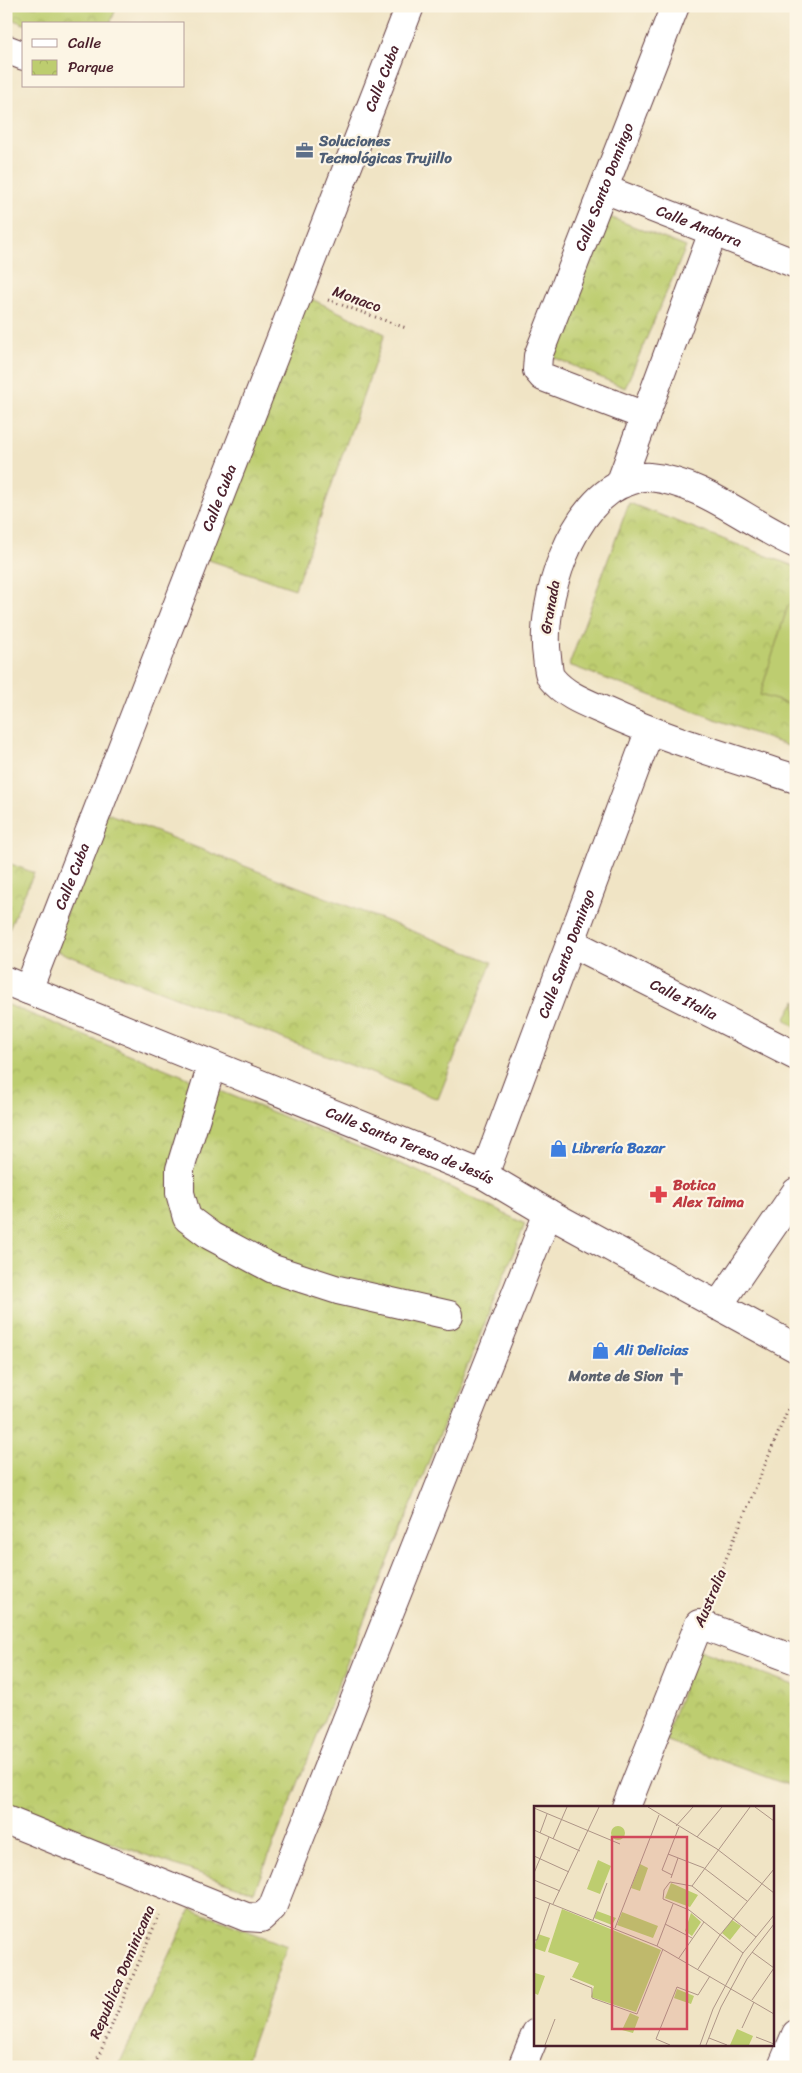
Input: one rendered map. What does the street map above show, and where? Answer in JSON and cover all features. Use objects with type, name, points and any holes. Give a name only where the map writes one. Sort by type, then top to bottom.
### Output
[{"type":"street","name":"Calle Cuba","points":[[17,986],[300,290],[410,6]]},
{"type":"street","name":"Calle Santo Domingo","points":[[645,416],[543,377],[537,370],[538,356],[675,6]]},
{"type":"street","points":[[6,49],[22,55]]},
{"type":"street","name":"Calle Andorra","points":[[604,189],[796,264]]},
{"type":"street","points":[[620,484],[713,232]]},
{"type":"street","name":"Granada","points":[[796,544],[765,530],[696,488],[647,476],[620,484],[597,502],[573,534],[557,571],[548,606],[544,638],[550,678],[570,696],[649,732],[796,779]]},
{"type":"street","name":"Calle Santo Domingo","points":[[484,1176],[649,732]]},
{"type":"street","name":"Calle Italia","points":[[572,943],[796,1056]]},
{"type":"street","name":"Calle Santa Teresa de Jesús","points":[[17,986],[484,1176],[548,1213],[796,1348]]},
{"type":"street","points":[[212,1065],[180,1169],[180,1193],[187,1218],[211,1236],[273,1269],[338,1290],[449,1315]]},
{"type":"street","points":[[718,1306],[796,1192]]},
{"type":"street","points":[[6,1820],[246,1917],[261,1918],[272,1908],[548,1213]]},
{"type":"street","points":[[699,1624],[796,1660]]},
{"type":"street","name":"Australia","points":[[626,1806],[699,1624]]},
{"type":"street","points":[[782,2067],[796,2034]]},
{"type":"street","points":[[522,2067],[534,2038]]},
{"type":"path","name":"Monaco","points":[[300,290],[406,328]]},
{"type":"path","name":"Australia","points":[[699,1624],[796,1390]]},
{"type":"path","name":"Republica Dominicana","points":[[94,2067],[171,1886]]},
{"type":"green space","points":[[6,6],[117,6],[111,22],[22,23],[6,17]]},
{"type":"green space","points":[[607,216],[686,247],[625,388],[553,357]]},
{"type":"green space","points":[[299,293],[385,334],[295,589],[200,557]]},
{"type":"green space","points":[[629,503],[796,567],[796,749],[569,665]]},
{"type":"green space","points":[[788,605],[796,607],[796,706],[760,695]]},
{"type":"green space","points":[[105,812],[492,962],[438,1099],[52,949]]},
{"type":"green space","points":[[6,862],[34,873],[6,935]]},
{"type":"green space","points":[[796,1000],[796,1028],[785,1019]]},
{"type":"green space","points":[[6,1004],[415,1170],[525,1224],[254,1892],[6,1807]]},
{"type":"green space","points":[[697,1649],[796,1686],[796,1788],[665,1740]]},
{"type":"green space","points":[[191,1909],[287,1946],[244,2067],[118,2067]]},
{"type":"place","name":"Soluciones Tecnológicas Trujillo","points":[[305,150]]},
{"type":"place","name":"Librería Bazar","points":[[558,1148]]},
{"type":"place","name":"Botica Alex Taima","points":[[659,1194]]},
{"type":"place","name":"Ali Delicias","points":[[601,1350]]},
{"type":"place","name":"Monte de Sion","points":[[677,1376]]}]
